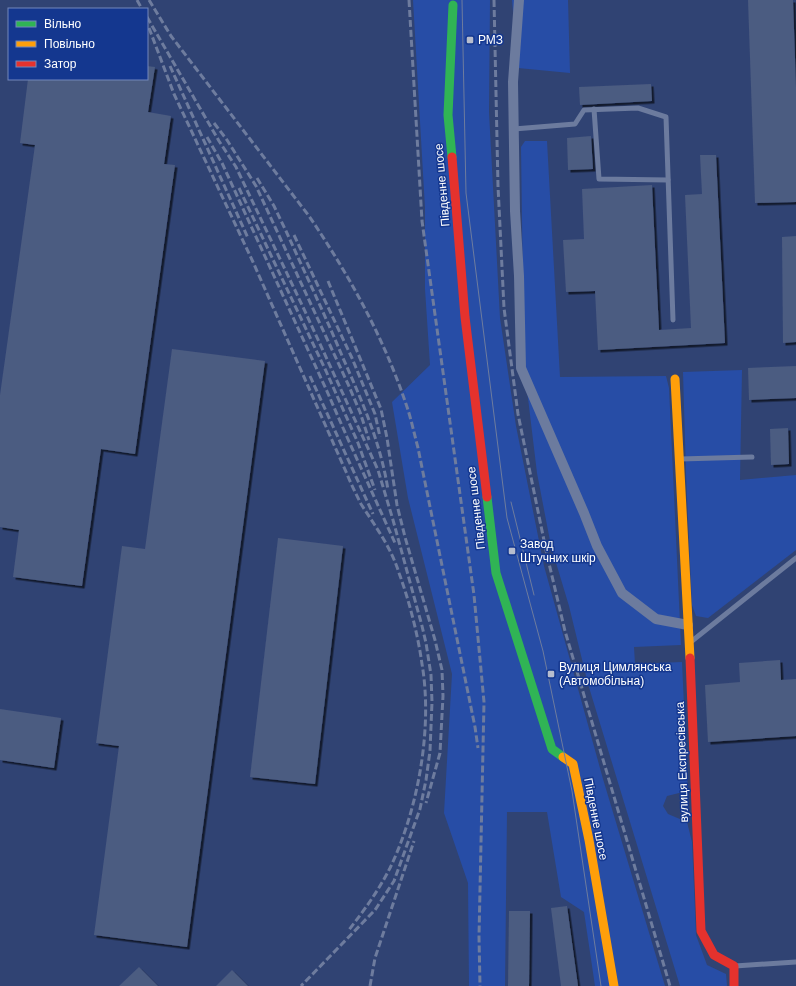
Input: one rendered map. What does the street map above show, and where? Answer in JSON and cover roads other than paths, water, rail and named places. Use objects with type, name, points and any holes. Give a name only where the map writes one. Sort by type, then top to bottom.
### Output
[{"type":"street","points":[[519,0],[513,82],[515,211],[519,276],[521,368],[597,546],[622,593],[656,619],[688,625]]},
{"type":"street","name":"Південне шосе","points":[[453,5],[448,115],[465,317],[496,573],[552,749],[573,764],[589,840],[614,986]]},
{"type":"street","name":"вулиця Експресівська","points":[[675,378],[689,643],[701,931],[714,955],[734,966]]},
{"type":"street","points":[[734,966],[734,986]]},
{"type":"lane","points":[[514,129],[575,124],[584,110],[594,109],[638,108],[666,117],[673,320]]},
{"type":"lane","points":[[594,109],[599,179],[668,180]]},
{"type":"lane","points":[[679,459],[752,457]]},
{"type":"lane","points":[[689,643],[796,558]]},
{"type":"lane","points":[[734,966],[796,962]]},
{"type":"tram line","points":[[462,0],[466,193],[507,518],[543,651],[572,791],[601,986]]},
{"type":"tram line","points":[[511,502],[534,595]]},
{"type":"railway","points":[[137,0],[141,8]]},
{"type":"railway","points":[[149,0],[171,36],[309,216],[324,238],[351,283],[387,354],[408,409],[418,448],[478,748]]},
{"type":"railway","points":[[409,0],[422,221],[474,595],[484,702],[479,937],[480,986]]},
{"type":"railway","points":[[494,0],[498,186],[504,308],[518,414],[547,555],[565,631],[670,986]]},
{"type":"railway","points":[[148,19],[219,141],[236,167],[303,307],[378,470],[426,643],[431,675],[432,702],[430,751],[420,809],[394,881],[375,910],[301,986]]},
{"type":"railway","points":[[149,28],[174,94],[253,262],[352,485],[361,504],[382,537],[396,563],[416,630],[425,689],[426,715],[421,768],[415,795],[400,845],[390,868],[370,901],[348,931]]},
{"type":"railway","points":[[170,66],[248,238]]},
{"type":"railway","points":[[214,123],[227,140],[256,186],[348,384],[360,412],[369,440]]},
{"type":"railway","points":[[207,137],[222,163],[395,543]]},
{"type":"railway","points":[[257,178],[274,206],[286,231],[357,390],[376,439],[388,490]]},
{"type":"railway","points":[[239,188],[326,371],[358,443],[375,490]]},
{"type":"railway","points":[[294,235],[352,358],[375,414],[380,437]]},
{"type":"railway","points":[[328,281],[381,409],[397,505],[442,670],[443,696],[440,753],[426,803]]},
{"type":"railway","points":[[310,376],[373,514]]},
{"type":"railway","points":[[370,986],[375,958],[414,841]]},
{"type":"place","name":"РМЗ","points":[[470,40]]},
{"type":"place","name":"Завод Штучних шкір","points":[[512,551]]},
{"type":"place","name":"Вулиця Цимлянська (Автомобільна)","points":[[551,674]]}]
